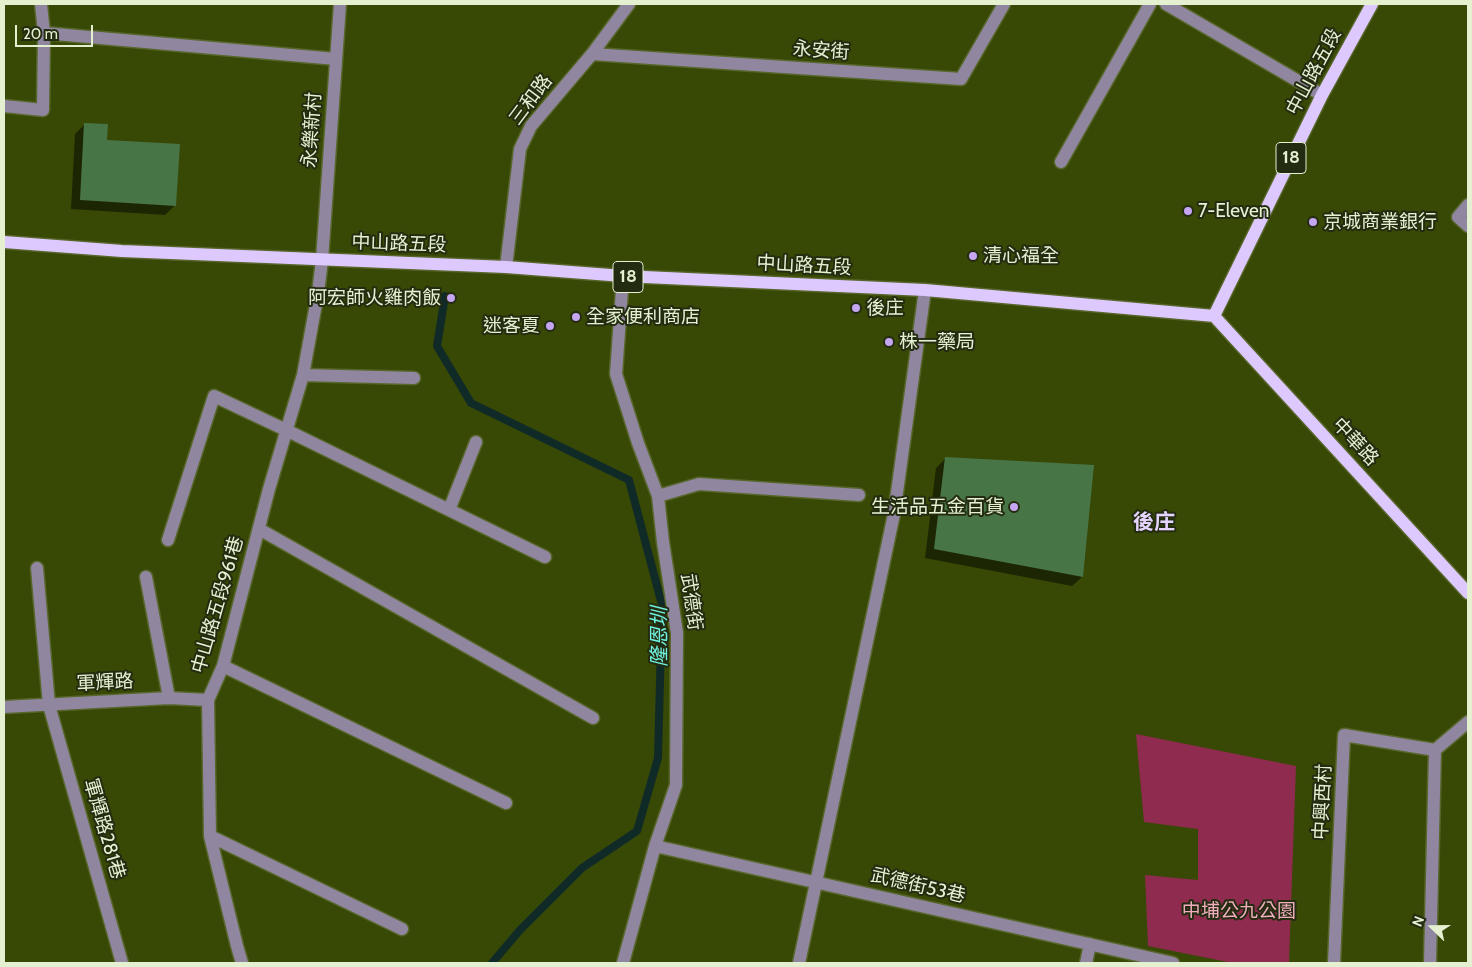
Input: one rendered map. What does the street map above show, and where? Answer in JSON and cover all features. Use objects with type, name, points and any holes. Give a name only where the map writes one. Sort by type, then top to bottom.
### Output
[{"type":"main road","name":"中山路五段","points":[[4,242],[122,251],[506,267],[623,276],[925,290],[1214,316],[1322,95],[1372,4]]},
{"type":"main road","name":"中華路","points":[[1214,316],[1468,593]]},
{"type":"street","points":[[4,106],[43,110],[44,33],[41,4]]},
{"type":"street","name":"永樂新村","points":[[322,260],[340,4]]},
{"type":"street","name":"三和路","points":[[506,267],[520,149],[531,126],[592,54],[629,4]]},
{"type":"street","name":"永安街","points":[[592,54],[961,80],[1004,4]]},
{"type":"street","points":[[1062,162],[1150,4]]},
{"type":"street","points":[[1166,4],[1322,95]]},
{"type":"street","points":[[44,33],[336,59]]},
{"type":"street","points":[[1468,205],[1458,217],[1468,226]]},
{"type":"street","name":"中山路五段961巷","points":[[242,963],[210,836],[208,700],[223,666],[258,529],[303,375],[322,260]]},
{"type":"street","name":"武德街","points":[[623,276],[616,374],[638,443],[658,496],[677,633],[676,785],[655,846],[624,963]]},
{"type":"street","points":[[799,963],[894,514],[925,290]]},
{"type":"street","points":[[303,375],[414,378]]},
{"type":"street","points":[[168,540],[214,396],[545,557]]},
{"type":"street","points":[[449,510],[476,442]]},
{"type":"street","points":[[658,496],[699,484],[859,495]]},
{"type":"street","points":[[258,529],[593,718]]},
{"type":"street","name":"軍輝路281巷","points":[[37,568],[49,705],[122,963]]},
{"type":"street","points":[[146,577],[169,698]]},
{"type":"street","points":[[223,666],[506,803]]},
{"type":"street","name":"軍輝路","points":[[4,707],[169,698],[208,700]]},
{"type":"street","points":[[1430,963],[1434,750],[1468,722]]},
{"type":"street","name":"中興西村","points":[[1334,963],[1344,735],[1434,750]]},
{"type":"street","points":[[210,836],[402,929]]},
{"type":"street","name":"武德街53巷","points":[[655,846],[1173,963]]},
{"type":"street","points":[[1086,963],[1090,944]]},
{"type":"green space","name":"中埔公九公園","points":[[1136,734],[1296,766],[1289,963],[1233,963],[1148,946],[1145,875],[1198,880],[1198,829],[1144,822]]},
{"type":"building","points":[[84,123],[108,124],[107,140],[180,144],[176,206],[80,200]]},
{"type":"building","name":"生活品五金百貨","points":[[945,457],[1094,465],[1083,577],[934,549]]},
{"type":"waterway","name":"隆恩圳","points":[[445,296],[437,346],[471,403],[629,480],[662,605],[658,758],[637,831],[582,868],[520,930],[492,963]]},
{"type":"place","name":"7-Eleven","points":[[1188,211]]},
{"type":"place","name":"京城商業銀行","points":[[1313,222]]},
{"type":"place","name":"清心福全","points":[[973,256]]},
{"type":"place","name":"阿宏師火雞肉飯","points":[[451,298]]},
{"type":"place","name":"後庄","points":[[856,308]]},
{"type":"place","name":"全家便利商店","points":[[576,317]]},
{"type":"place","name":"迷客夏","points":[[550,326]]},
{"type":"place","name":"株一藥局","points":[[889,342]]},
{"type":"place","name":"生活品五金百貨","points":[[1014,507]]},
{"type":"district","name":"後庄","points":[[1154,523]]}]
